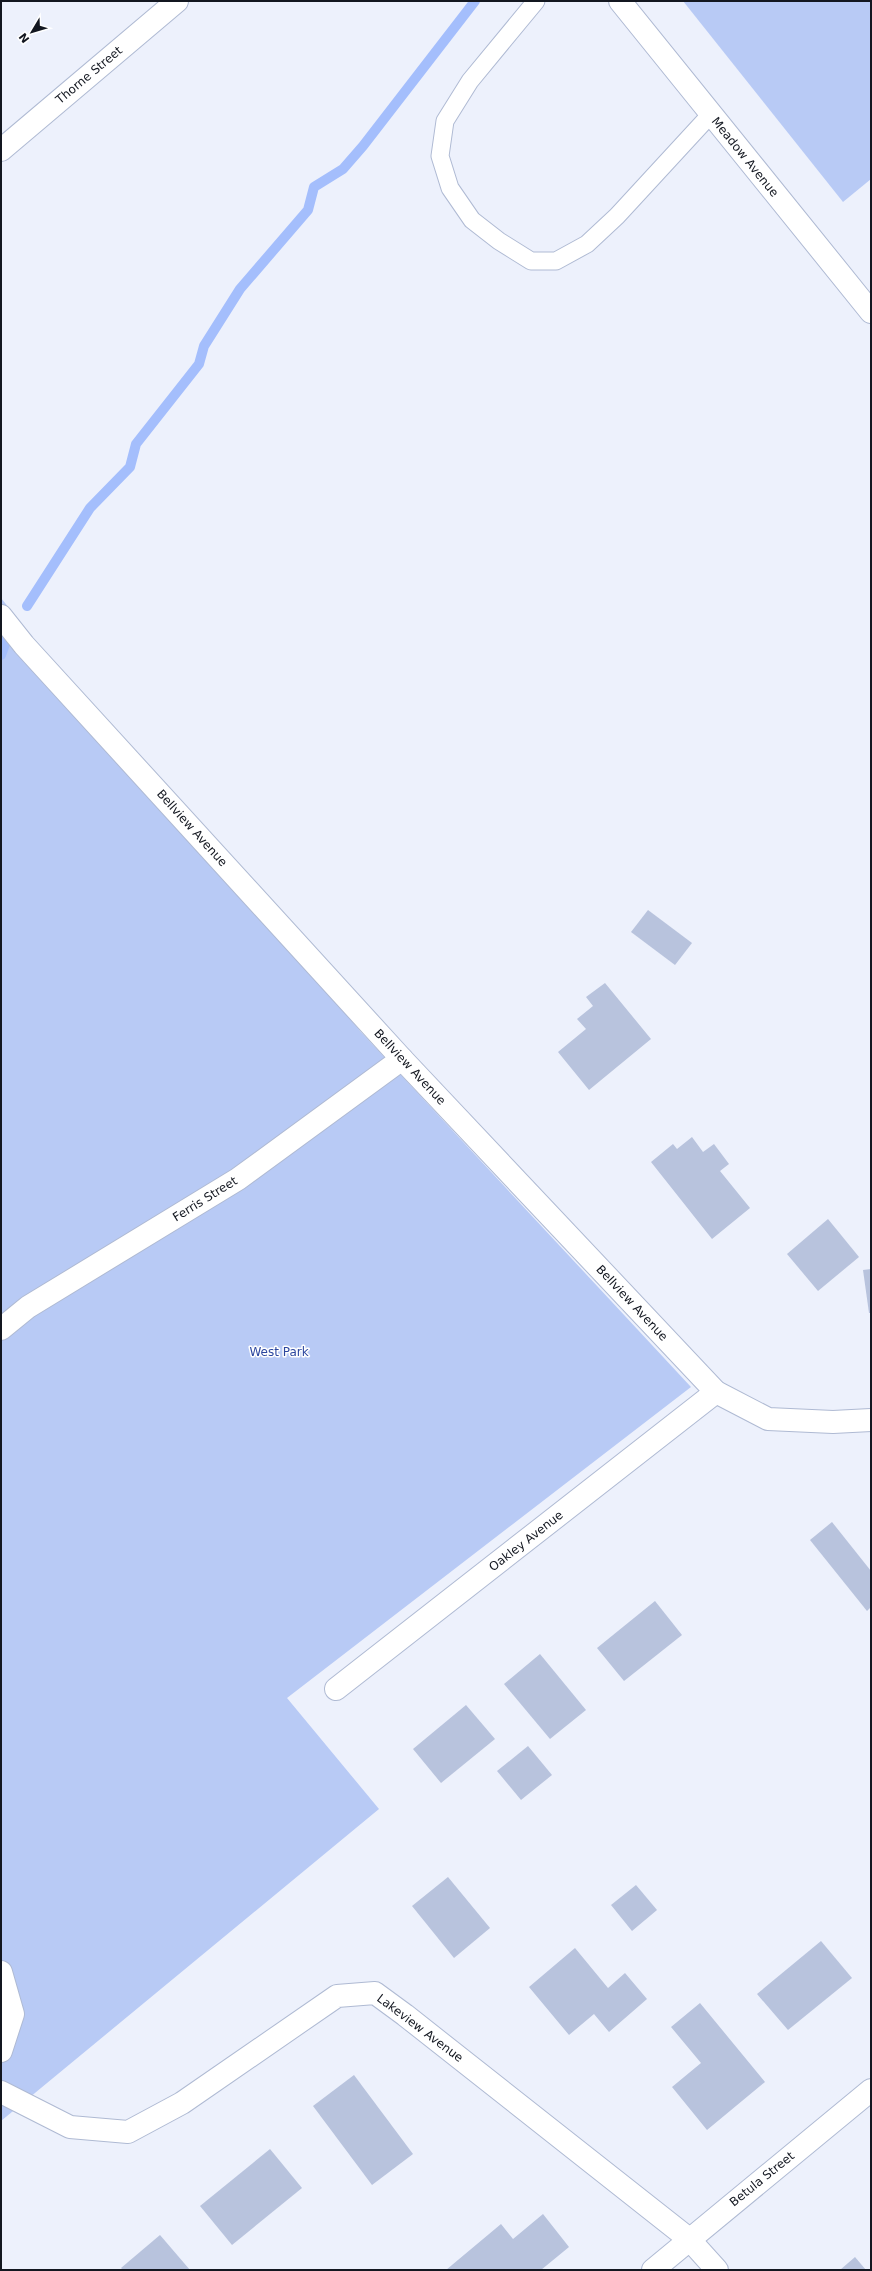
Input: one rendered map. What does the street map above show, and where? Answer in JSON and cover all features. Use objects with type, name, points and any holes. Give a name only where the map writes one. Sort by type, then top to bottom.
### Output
[{"type":"street","name":"Thorne Street","points":[[1,150],[177,1]]},
{"type":"street","name":"Meadow Avenue","points":[[620,1],[871,312]]},
{"type":"street","name":"Bellview Avenue","points":[[1,616],[24,646],[402,1059],[716,1392],[768,1419],[833,1422],[871,1420]]},
{"type":"street","name":"Ferris Street","points":[[1,1329],[28,1307],[238,1179],[402,1059]]},
{"type":"street","name":"Oakley Avenue","points":[[336,1689],[716,1392]]},
{"type":"street","points":[[1,1972],[13,2014],[1,2051]]},
{"type":"street","name":"Lakeview Avenue","points":[[1,2092],[70,2127],[128,2132],[182,2102],[337,1996],[375,1993],[405,2014],[689,2239],[717,2270]]},
{"type":"street","name":"Betula Street","points":[[653,2270],[871,2090]]},
{"type":"lane","points":[[536,1],[470,81],[445,121],[440,156],[450,188],[472,220],[499,241],[531,261],[556,261],[587,244],[617,216],[711,114]]},
{"type":"green space","points":[[683,1],[871,1],[871,179],[843,202]]},
{"type":"green space","name":"West Park","points":[[1,598],[143,775],[361,1032],[691,1387],[287,1698],[379,1809],[1,2121]]},
{"type":"building","points":[[648,910],[692,943],[675,965],[631,932]]},
{"type":"building","points":[[605,983],[651,1039],[589,1090],[558,1052],[586,1029],[577,1019],[593,1006],[586,997]]},
{"type":"building","points":[[692,1137],[703,1152],[714,1144],[729,1164],[720,1171],[750,1208],[712,1239],[651,1162],[673,1144],[677,1149]]},
{"type":"building","points":[[828,1219],[859,1257],[818,1291],[787,1254]]},
{"type":"building","points":[[871,1269],[871,1313],[869,1313],[863,1270]]},
{"type":"building","points":[[832,1522],[871,1571],[871,1607],[867,1611],[810,1540]]},
{"type":"building","points":[[655,1601],[682,1635],[624,1681],[597,1648]]},
{"type":"building","points":[[540,1654],[586,1710],[550,1739],[504,1684]]},
{"type":"building","points":[[466,1705],[495,1739],[441,1783],[413,1749]]},
{"type":"building","points":[[528,1746],[552,1775],[521,1800],[497,1771]]},
{"type":"building","points":[[448,1877],[490,1928],[454,1958],[412,1906]]},
{"type":"building","points":[[636,1885],[657,1910],[632,1931],[611,1905]]},
{"type":"building","points":[[821,1941],[852,1978],[788,2030],[757,1994]]},
{"type":"building","points":[[575,1948],[608,1988],[625,1973],[647,1999],[609,2032],[594,2014],[569,2035],[529,1987]]},
{"type":"building","points":[[700,2003],[765,2082],[707,2130],[672,2087],[701,2063],[671,2027]]},
{"type":"building","points":[[354,2075],[413,2154],[372,2185],[313,2106]]},
{"type":"building","points":[[270,2149],[302,2188],[232,2245],[200,2206]]},
{"type":"building","points":[[543,2214],[569,2247],[541,2270],[446,2270],[501,2224],[513,2239]]},
{"type":"building","points":[[160,2235],[190,2270],[123,2270],[121,2268]]},
{"type":"building","points":[[855,2257],[866,2270],[840,2270]]},
{"type":"waterway","points":[[27,606],[90,508],[130,467],[136,444],[199,364],[204,346],[240,289],[308,210],[314,187],[343,169],[363,146],[475,1]]},
{"type":"waterway","points":[[1,655],[8,636]]}]
